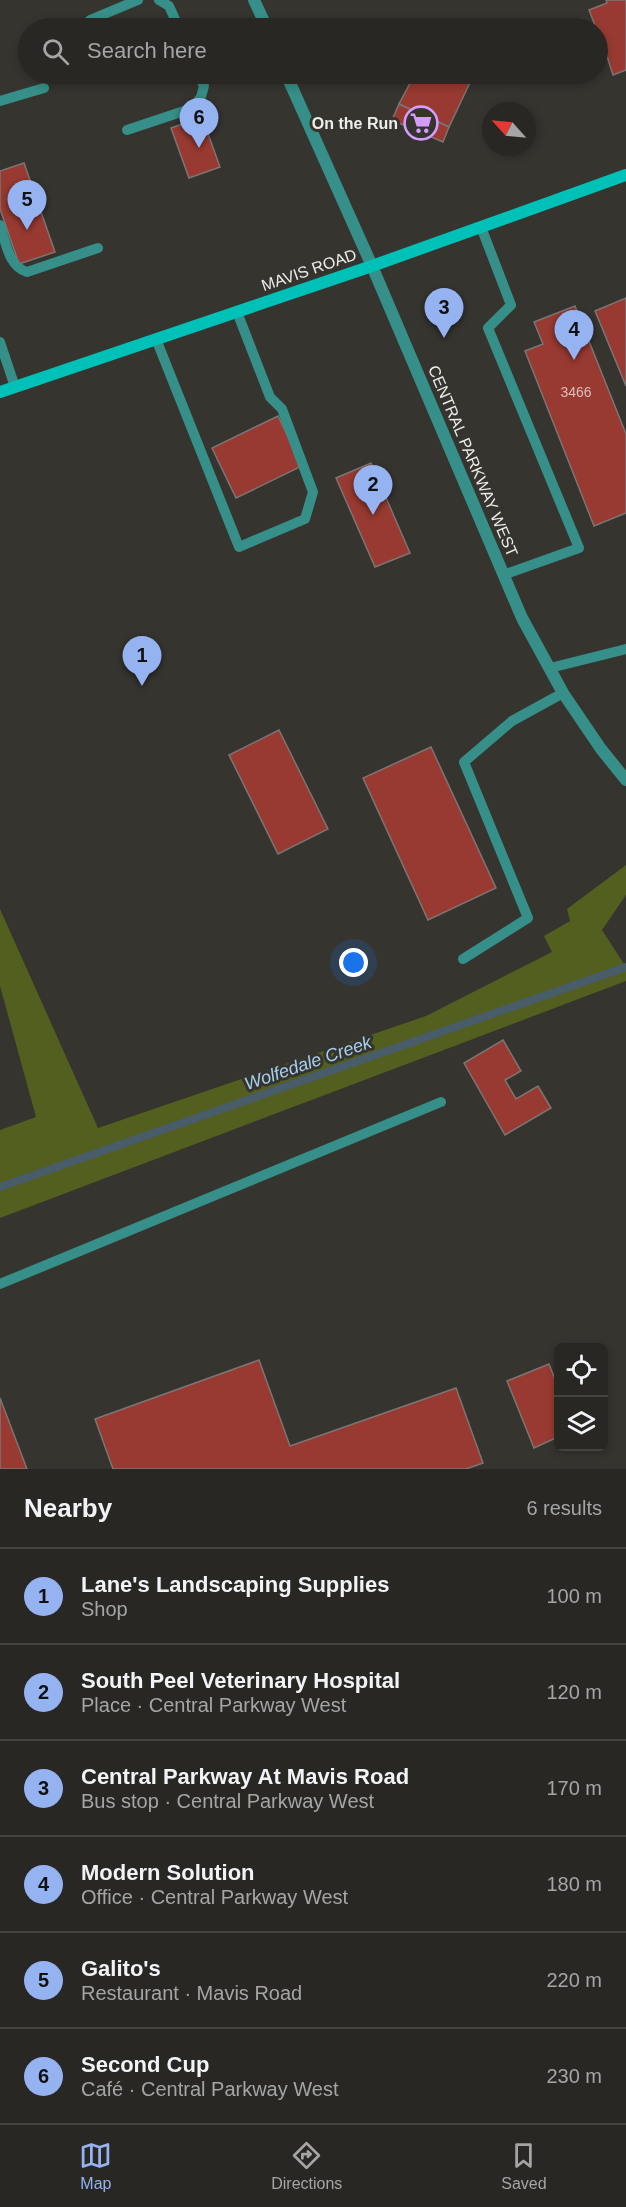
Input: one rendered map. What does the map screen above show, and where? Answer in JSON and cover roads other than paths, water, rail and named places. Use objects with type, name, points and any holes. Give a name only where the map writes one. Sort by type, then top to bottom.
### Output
[{"type":"main road","name":"MAVIS ROAD","points":[[0,392],[372,266],[626,175]]},
{"type":"street","points":[[255,0],[263,18]]},
{"type":"street","name":"CENTRAL PARKWAY WEST","points":[[290,84],[372,266],[522,618],[563,693],[600,749],[626,780]]},
{"type":"lane","points":[[95,18],[138,0]]},
{"type":"lane","points":[[159,0],[169,6],[174,18]]},
{"type":"lane","points":[[127,130],[193,108],[201,97],[203,84]]},
{"type":"lane","points":[[0,101],[44,88]]},
{"type":"lane","points":[[0,225],[12,261],[18,269],[27,272],[98,248]]},
{"type":"lane","points":[[481,227],[511,305],[488,328],[579,548],[503,574]]},
{"type":"lane","points":[[156,339],[239,547],[305,519],[313,492],[282,409],[270,397],[237,312]]},
{"type":"lane","points":[[0,342],[15,387]]},
{"type":"lane","points":[[550,668],[626,649]]},
{"type":"lane","points":[[463,959],[528,918],[464,762],[512,721],[563,693]]},
{"type":"lane","points":[[0,1284],[441,1102]]},
{"type":"waterway","name":"Wolfedale Creek","points":[[0,1187],[626,967]]},
{"type":"place","name":"On the Run","points":[[421,123]]},
{"type":"place","name":"Second Cup","points":[[199,148]]},
{"type":"place","name":"Galito's","points":[[27,230]]},
{"type":"place","name":"Central Parkway At Mavis Road","points":[[444,338]]},
{"type":"place","name":"Modern Solution","points":[[574,360]]},
{"type":"place","name":"South Peel Veterinary Hospital","points":[[373,515]]},
{"type":"place","name":"Lane's Landscaping Supplies","points":[[142,686]]}]
